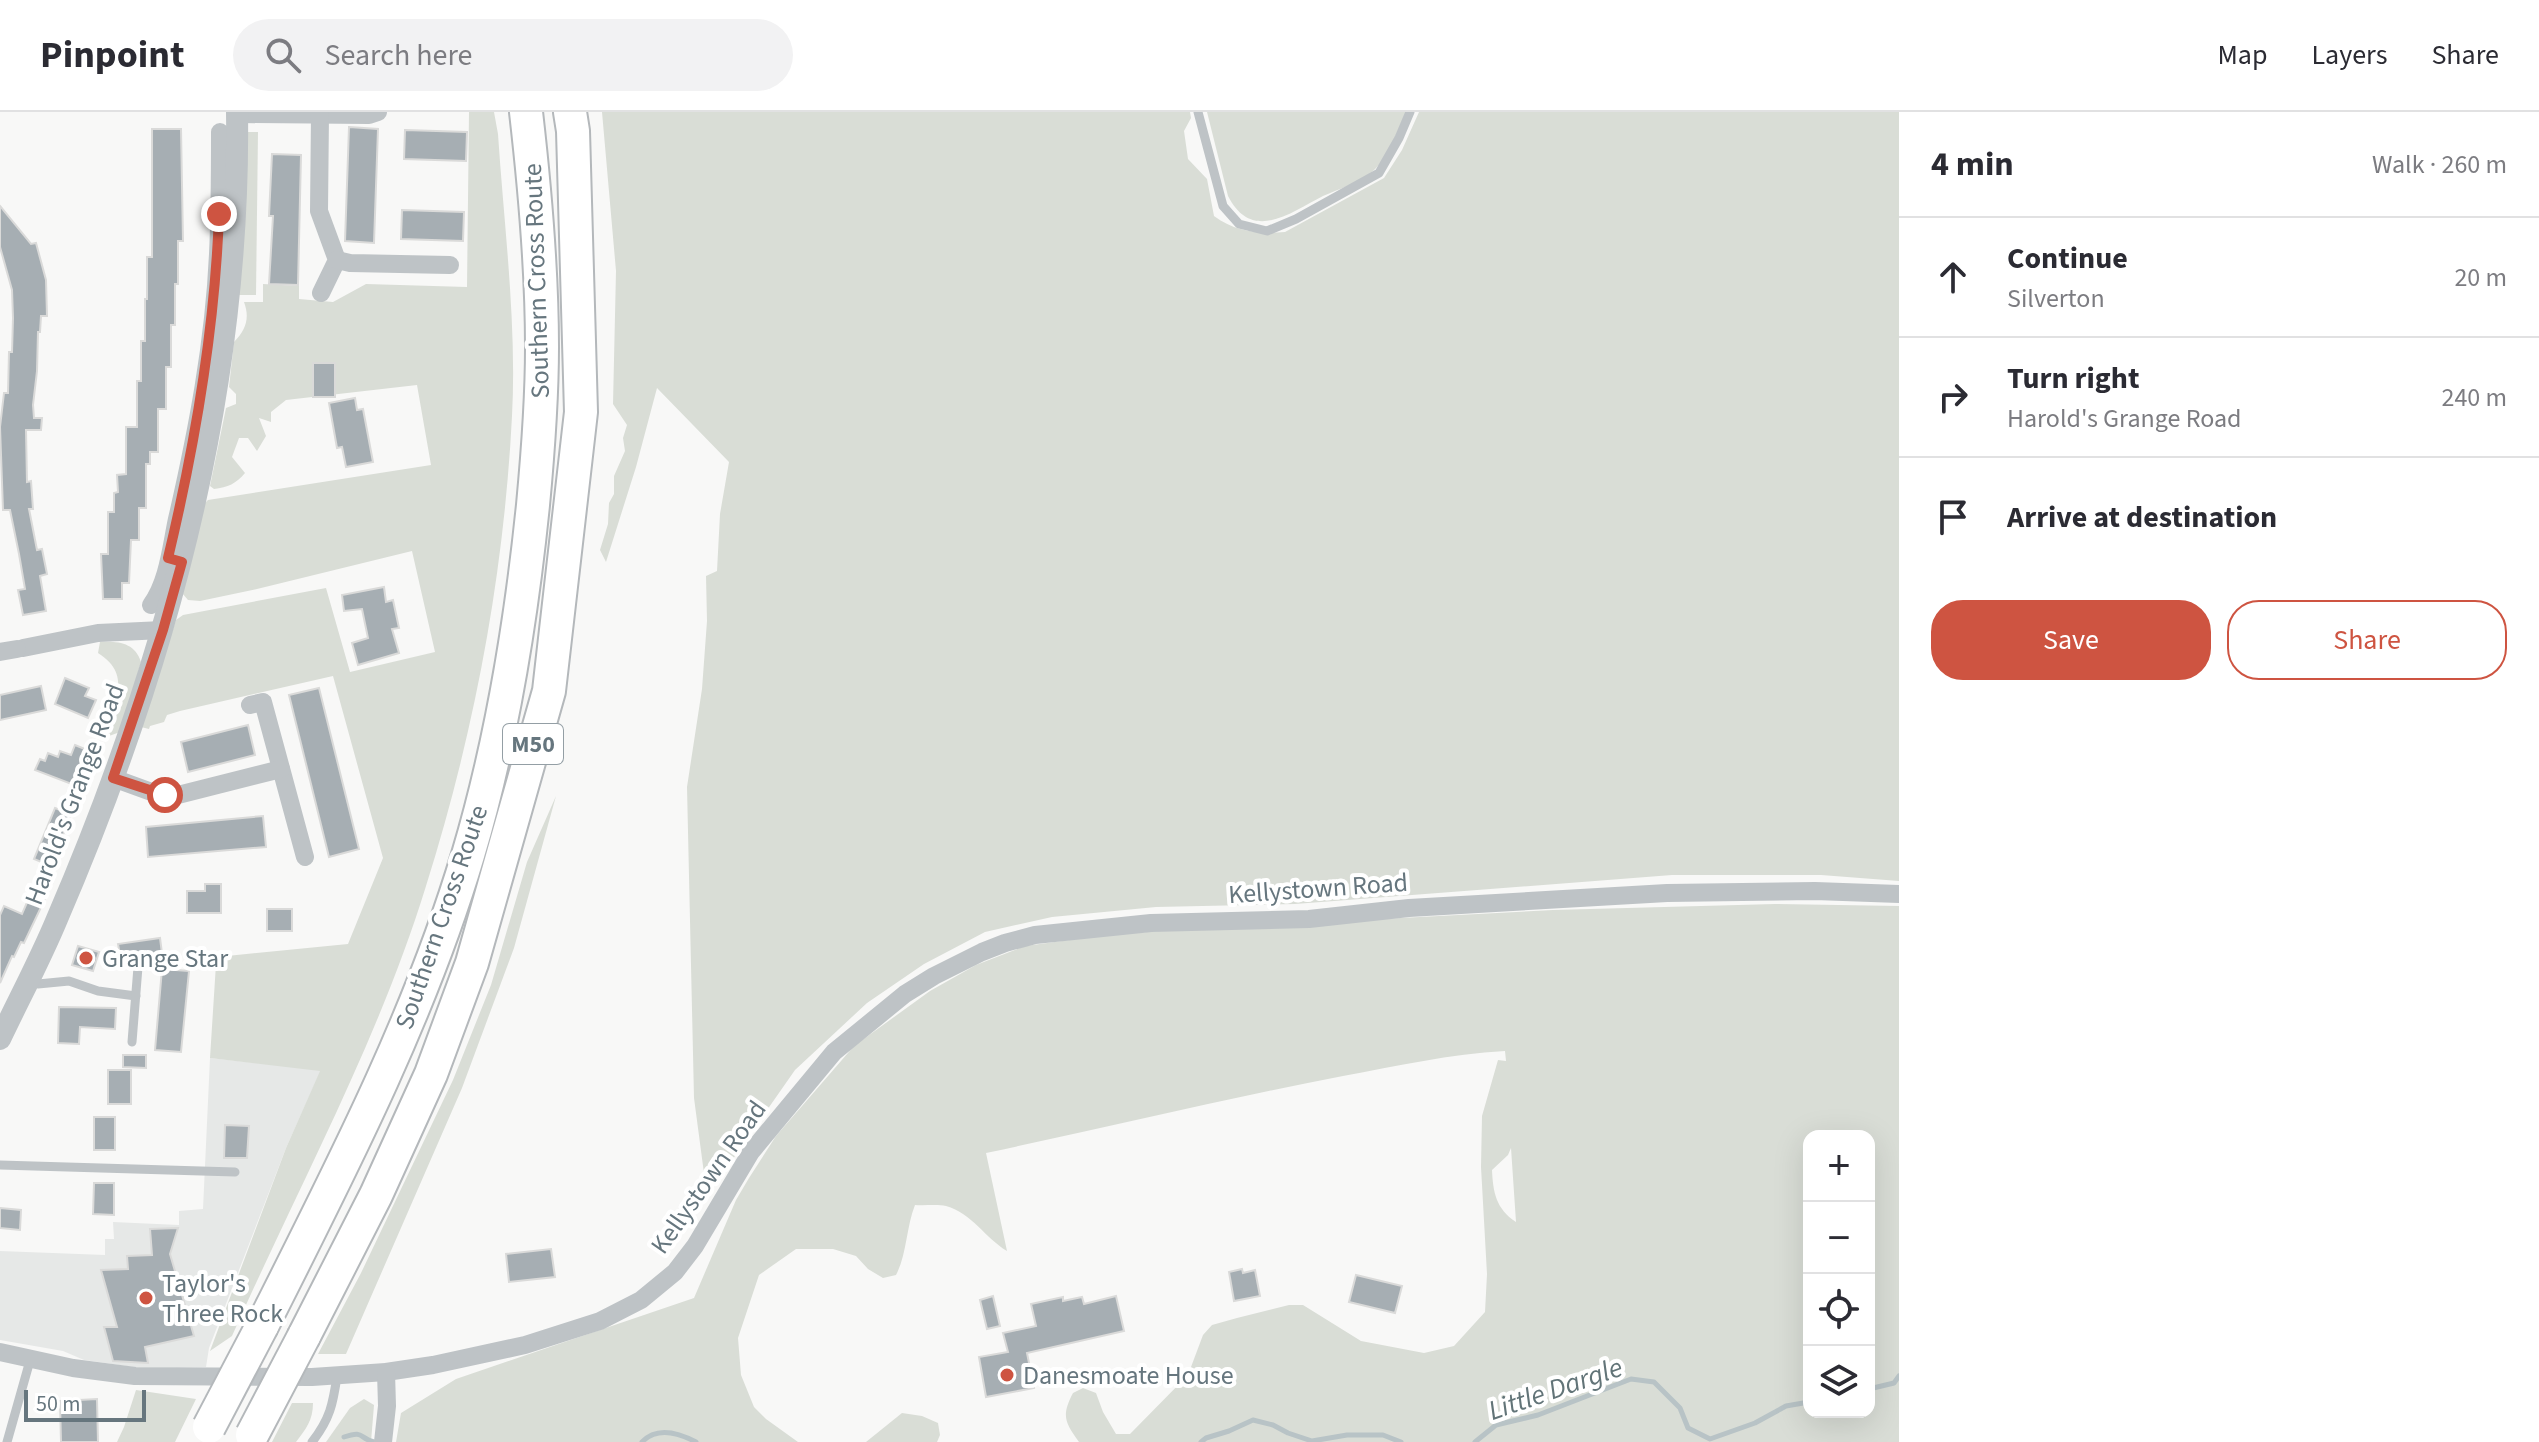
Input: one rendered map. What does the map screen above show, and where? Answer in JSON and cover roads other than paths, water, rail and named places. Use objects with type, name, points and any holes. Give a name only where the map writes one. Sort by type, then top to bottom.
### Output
[{"type":"highway","name":"Southern Cross Route","points":[[206,1435],[356,1138],[434,951],[468,854],[511,674],[523,596],[541,420],[539,245],[526,112]]},
{"type":"highway","name":"Southern Cross Route","points":[[250,1438],[376,1195],[431,1074],[472,963],[549,691],[581,412],[570,112]]},
{"type":"street","points":[[238,113],[369,115],[378,112]]},
{"type":"street","name":"Harold's Grange Road","points":[[0,1039],[78,871],[163,630],[211,383],[222,299],[238,113]]},
{"type":"street","points":[[320,114],[319,211],[337,260],[321,293]]},
{"type":"street","name":"Harold's Grange Road","points":[[220,132],[228,214]]},
{"type":"street","points":[[337,260],[350,263],[450,265]]},
{"type":"street","name":"Harold's Grange Road","points":[[151,605],[175,560]]},
{"type":"street","points":[[13,649],[98,633],[163,630]]},
{"type":"street","points":[[250,705],[263,702],[305,857]]},
{"type":"street","points":[[113,778],[157,794],[174,796],[281,769]]},
{"type":"street","name":"Kellystown Road","points":[[0,1352],[73,1368],[135,1376],[337,1375],[433,1365],[525,1345],[600,1321],[641,1300],[675,1272],[695,1246],[751,1152],[834,1052],[905,994],[960,961],[1005,943],[1050,933],[1151,923],[1309,919],[1409,908],[1651,894],[1815,891],[1899,894]]},
{"type":"street","points":[[384,1437],[386,1372]]},
{"type":"lane","points":[[1198,112],[1223,206],[1239,224],[1267,231],[1296,219],[1379,173],[1410,112]]},
{"type":"lane","points":[[132,1042],[138,967]]},
{"type":"lane","points":[[29,979],[38,984],[69,981],[98,991],[136,996]]},
{"type":"lane","points":[[0,1165],[235,1172]]},
{"type":"lane","points":[[7,1442],[31,1357]]},
{"type":"lane","points":[[312,1442],[329,1416],[337,1375]]},
{"type":"waterway","name":"Little Dargle","points":[[1875,1388],[1894,1383],[1899,1376]]},
{"type":"waterway","name":"Little Dargle","points":[[1475,1442],[1496,1425],[1538,1415],[1631,1379],[1654,1382],[1680,1408],[1688,1428],[1710,1439],[1755,1423],[1786,1406],[1803,1403]]},
{"type":"waterway","name":"Little Dargle","points":[[1201,1442],[1253,1420],[1312,1441],[1347,1435],[1383,1435],[1401,1442]]},
{"type":"waterway","name":"Little Dargle","points":[[642,1442],[661,1433],[675,1434],[696,1442]]},
{"type":"waterway","name":"Little Dargle","points":[[344,1437],[359,1434],[374,1442]]},
{"type":"place","name":"Grange Star","points":[[86,958]]},
{"type":"place","name":"Taylor's Three Rock","points":[[146,1298]]},
{"type":"place","name":"Danesmoate House","points":[[1007,1375]]}]
